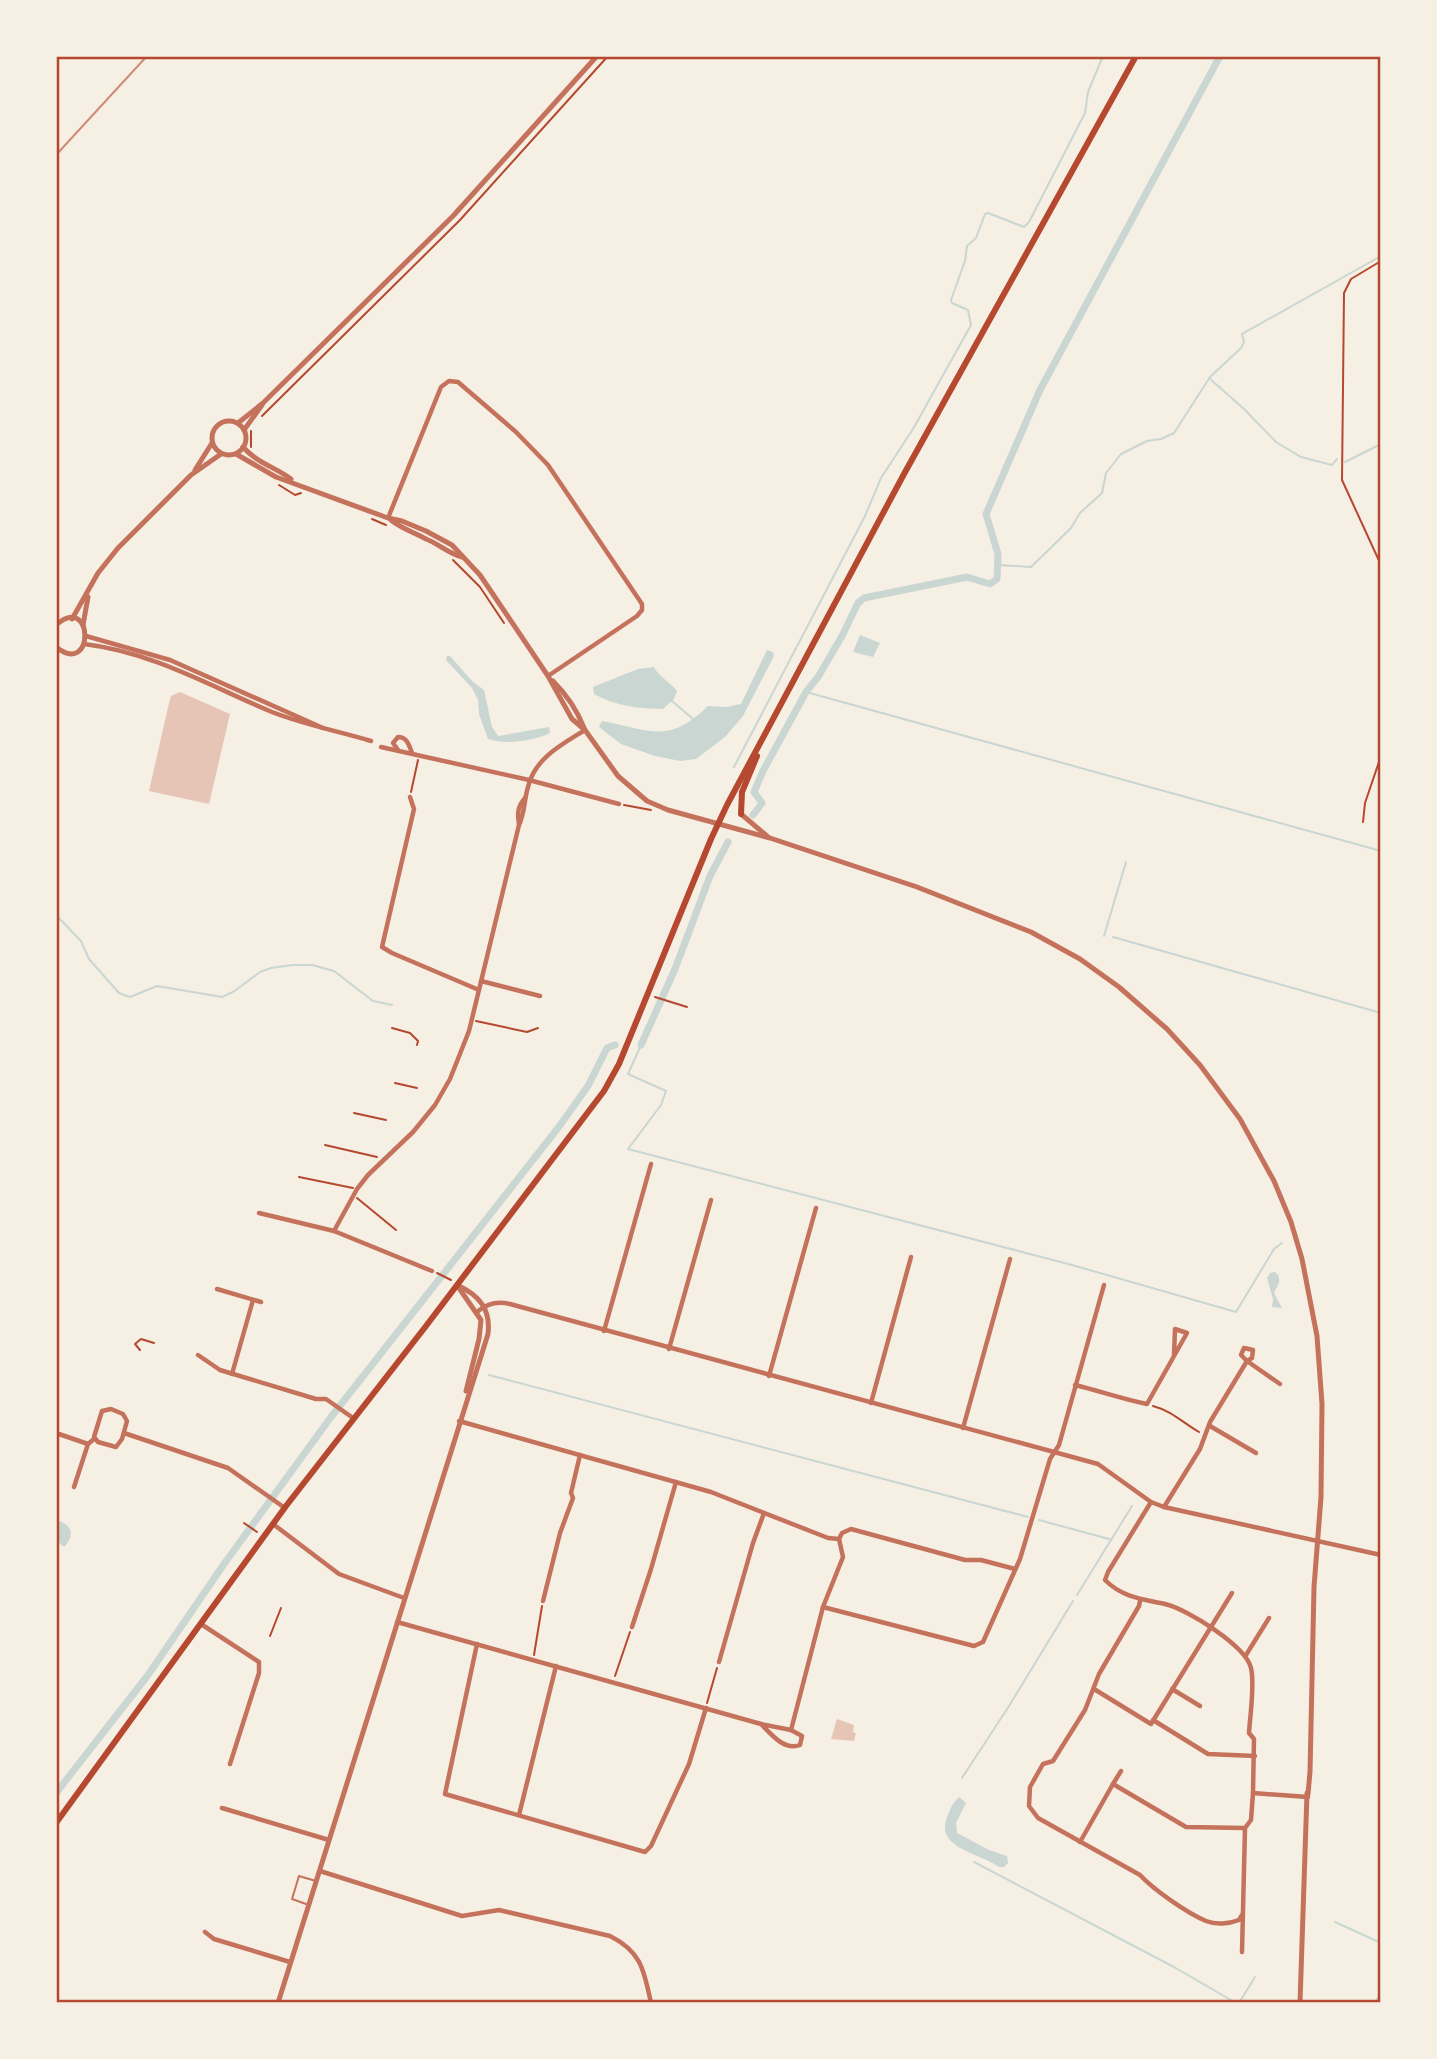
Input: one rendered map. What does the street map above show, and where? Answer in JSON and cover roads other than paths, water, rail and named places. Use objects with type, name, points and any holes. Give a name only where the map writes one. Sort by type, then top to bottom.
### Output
[{"type":"main road","points":[[56,1824],[273,1524],[580,1125],[619,1064],[719,823],[760,743],[911,462],[1136,56]]},
{"type":"main road","points":[[741,814],[742,792],[760,743]]},
{"type":"street","points":[[238,423],[263,403],[453,216],[597,56]]},
{"type":"street","points":[[388,518],[440,388],[449,381],[458,382],[516,432],[548,465],[641,602],[642,610],[637,617],[548,677]]},
{"type":"street","points":[[244,430],[263,403]]},
{"type":"street","points":[[191,475],[212,443],[213,431],[217,425],[229,421],[238,423],[244,430],[246,436],[243,447],[236,454]]},
{"type":"street","points":[[212,443],[221,454]]},
{"type":"street","points":[[243,447],[255,459],[293,481]]},
{"type":"street","points":[[72,619],[98,572],[118,548],[191,475],[221,454],[236,454],[266,472],[388,518],[398,526],[463,557],[480,575],[548,677],[572,719],[585,730],[618,776],[647,801],[668,810],[769,838],[917,887],[1039,936],[1080,960],[1129,995],[1167,1029],[1200,1065],[1240,1119],[1265,1163],[1291,1222],[1302,1259],[1317,1336],[1321,1484],[1314,1600],[1300,2003]]},
{"type":"street","points":[[57,649],[76,652],[84,644],[86,636],[83,625],[90,587]]},
{"type":"street","points":[[56,625],[62,620],[72,619],[83,625]]},
{"type":"street","points":[[86,636],[170,660],[327,730]]},
{"type":"street","points":[[84,644],[121,650],[155,661],[308,726],[371,741]]},
{"type":"street","points":[[334,1231],[357,1189],[413,1132],[435,1105],[461,1054],[519,825],[519,804],[525,798],[529,780],[543,758],[585,730]]},
{"type":"street","points":[[399,750],[393,743],[398,737],[406,740],[412,754]]},
{"type":"street","points":[[381,747],[529,780],[619,804]]},
{"type":"street","points":[[410,797],[414,809],[382,947],[479,990]]},
{"type":"street","points":[[741,814],[769,838]]},
{"type":"street","points":[[481,981],[540,996]]},
{"type":"street","points":[[604,1331],[651,1164]]},
{"type":"street","points":[[669,1349],[711,1200]]},
{"type":"street","points":[[769,1376],[816,1208]]},
{"type":"street","points":[[259,1213],[334,1231],[434,1272]]},
{"type":"street","points":[[871,1403],[911,1257]]},
{"type":"street","points":[[963,1428],[1010,1259]]},
{"type":"street","points":[[278,2003],[488,1334],[488,1314],[484,1306],[471,1292],[457,1285]]},
{"type":"street","points":[[457,1285],[481,1320],[459,1421]]},
{"type":"street","points":[[823,1607],[974,1646],[983,1642],[1030,1534],[1054,1452],[1059,1445],[1104,1285]]},
{"type":"street","points":[[216,1289],[261,1302]]},
{"type":"street","points":[[232,1374],[253,1300]]},
{"type":"street","points":[[477,1312],[484,1306],[503,1302],[1098,1464],[1151,1502],[1164,1507],[1381,1555]]},
{"type":"street","points":[[1075,1385],[1149,1405],[1187,1333],[1175,1329],[1174,1355]]},
{"type":"street","points":[[198,1355],[220,1370],[316,1399],[326,1399],[353,1418]]},
{"type":"street","points":[[1164,1507],[1247,1361],[1280,1384]]},
{"type":"street","points":[[74,1487],[88,1444],[94,1439],[95,1427],[102,1411],[118,1411],[126,1417],[124,1433],[116,1447],[94,1439]]},
{"type":"street","points":[[459,1421],[724,1496],[815,1534],[839,1539]]},
{"type":"street","points":[[1210,1426],[1256,1453]]},
{"type":"street","points":[[56,1433],[88,1444]]},
{"type":"street","points":[[124,1433],[228,1468],[285,1508]]},
{"type":"street","points":[[543,1601],[573,1498],[571,1493],[580,1455]]},
{"type":"street","points":[[632,1628],[676,1482]]},
{"type":"street","points":[[1151,1502],[1105,1580],[1140,1601],[1166,1604],[1185,1611],[1246,1656],[1252,1670],[1249,1733],[1254,1739],[1255,1756],[1251,1821],[1245,1828],[1242,1952]]},
{"type":"street","points":[[719,1662],[764,1513]]},
{"type":"street","points":[[273,1524],[338,1574],[404,1598]]},
{"type":"street","points":[[791,1730],[823,1607],[843,1557],[839,1539],[842,1533],[851,1529],[965,1560],[981,1560],[1015,1569]]},
{"type":"street","points":[[1094,1689],[1151,1724],[1232,1594]]},
{"type":"street","points":[[1140,1601],[1099,1674],[1085,1710],[1053,1761],[1044,1764],[1030,1787],[1029,1806],[1038,1818],[1140,1875],[1150,1887],[1207,1922],[1228,1924],[1239,1920],[1242,1915]]},
{"type":"street","points":[[1246,1656],[1269,1618]]},
{"type":"street","points":[[397,1622],[761,1724],[791,1730],[802,1736],[800,1745],[795,1747],[780,1743],[761,1724]]},
{"type":"street","points":[[201,1624],[259,1662],[259,1673],[230,1765]]},
{"type":"street","points":[[477,1644],[445,1794],[645,1852],[651,1846],[689,1764],[706,1708]]},
{"type":"street","points":[[519,1815],[556,1666]]},
{"type":"street","points":[[1172,1689],[1200,1706]]},
{"type":"street","points":[[1153,1720],[1208,1754],[1255,1756]]},
{"type":"street","points":[[1080,1842],[1121,1771]]},
{"type":"street","points":[[1114,1784],[1186,1827],[1245,1828]]},
{"type":"street","points":[[1253,1793],[1308,1795]]},
{"type":"street","points":[[222,1808],[329,1840]]},
{"type":"street","points":[[320,1871],[461,1916],[499,1910],[610,1936],[634,1952],[642,1967],[651,2003]]},
{"type":"street","points":[[205,1932],[214,1939],[290,1962]]},
{"type":"lane","points":[[310,1905],[292,1899],[299,1876],[317,1881]]},
{"type":"waterway","points":[[734,767],[865,516],[881,478],[913,429],[971,325],[968,310],[951,300],[965,261],[967,246],[976,238],[985,214],[1024,227],[1029,222],[1085,113],[1088,92],[1103,56]]},
{"type":"waterway","points":[[753,815],[762,803],[754,792],[763,771],[806,692],[842,636],[858,603],[864,598],[967,577],[990,584],[997,579],[998,554],[986,514],[1040,390],[1220,56]]},
{"type":"waterway","points":[[998,565],[1031,567],[1102,493],[1106,473],[1121,454],[1147,441],[1174,433],[1210,377],[1241,348],[1244,342],[1242,334],[1381,256]]},
{"type":"waterway","points":[[1209,378],[1276,442],[1301,457],[1332,465],[1337,459]]},
{"type":"waterway","points":[[1345,462],[1381,444]]},
{"type":"waterway","points":[[806,692],[1381,851]]},
{"type":"waterway","points":[[672,701],[693,719]]},
{"type":"waterway","points":[[641,1045],[675,969],[710,876],[728,842]]},
{"type":"waterway","points":[[1104,936],[1126,862]]},
{"type":"waterway","points":[[56,915],[81,941],[89,959],[119,993],[130,997],[157,986],[222,997],[260,972],[271,968],[312,965],[334,971],[373,1001],[392,1005]]},
{"type":"waterway","points":[[1113,937],[1381,1013]]},
{"type":"waterway","points":[[56,1793],[148,1675],[224,1564],[331,1417],[558,1128],[588,1086],[607,1048],[615,1045]]},
{"type":"waterway","points":[[641,1045],[628,1074],[666,1091],[661,1105],[628,1149],[1072,1265],[1236,1312],[1274,1249],[1282,1243]]},
{"type":"waterway","points":[[489,1375],[1028,1517]]},
{"type":"waterway","points":[[1077,1595],[1132,1506]]},
{"type":"waterway","points":[[1039,1520],[1109,1539]]},
{"type":"waterway","points":[[962,1778],[1073,1601]]},
{"type":"waterway","points":[[974,1862],[1174,1967],[1236,2003]]},
{"type":"waterway","points":[[1335,1922],[1381,1943]]},
{"type":"waterway","points":[[1239,2003],[1255,1977]]},
{"type":"waterway","points":[[1375,2003],[1381,1992]]},
{"type":"railway","points":[[56,155],[147,56]]}]
